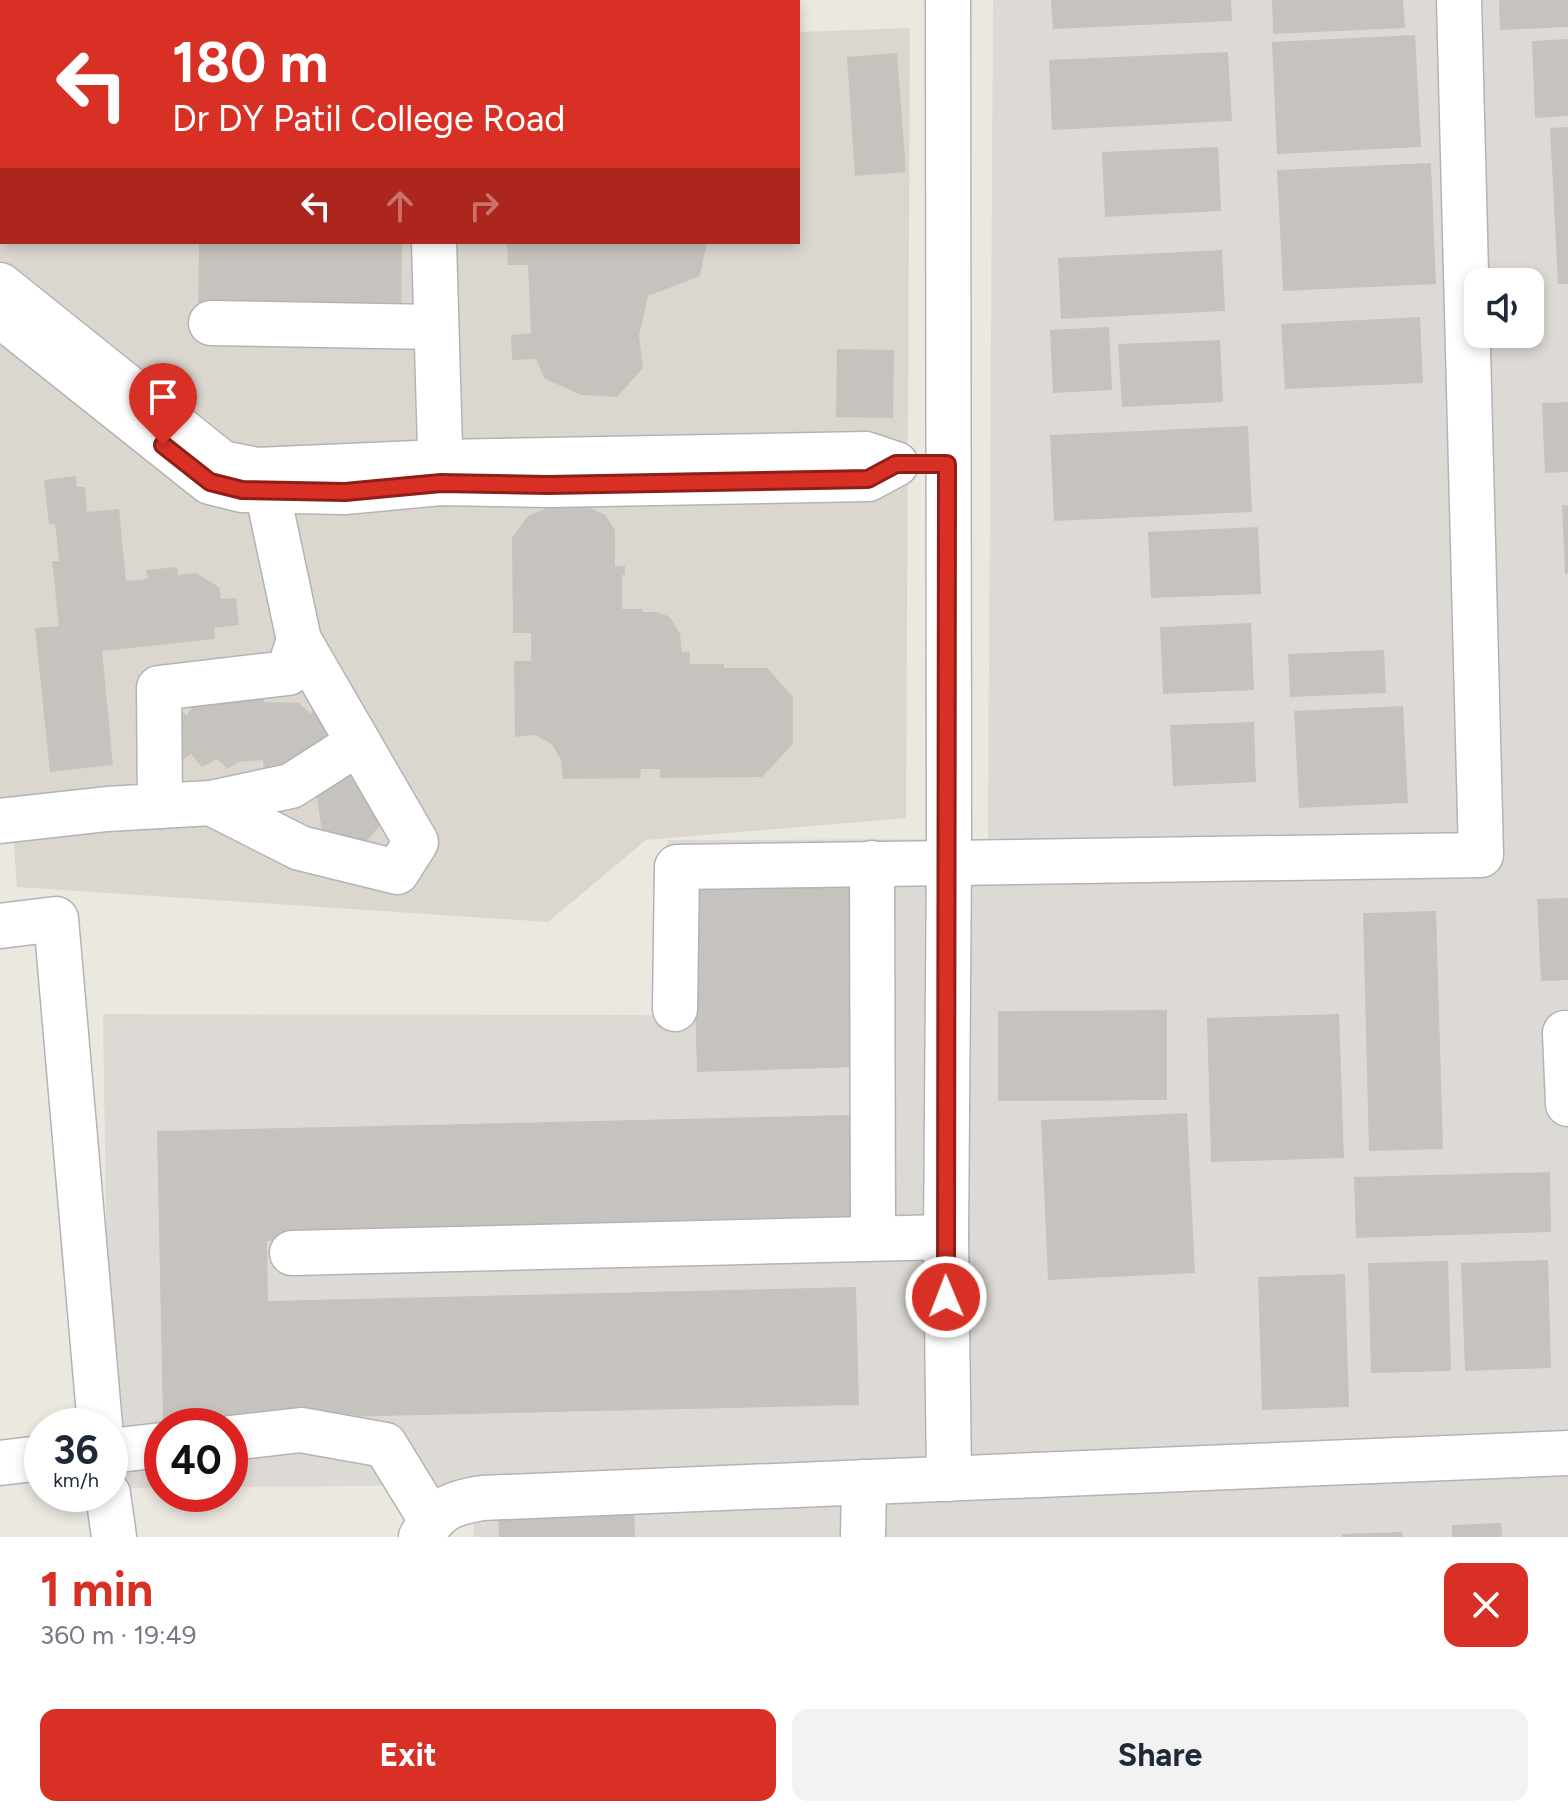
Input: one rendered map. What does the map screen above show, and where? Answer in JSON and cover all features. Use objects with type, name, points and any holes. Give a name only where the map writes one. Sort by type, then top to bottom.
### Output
[{"type":"street","points":[[948,0],[946,1237],[949,1479]]},
{"type":"street","points":[[675,1009],[677,867],[1481,855],[1459,0]]},
{"type":"street","points":[[434,244],[440,473]]},
{"type":"street","points":[[0,285],[222,463],[269,484]]},
{"type":"street","points":[[0,315],[210,482],[242,490],[269,484],[440,473],[866,454],[896,464],[947,464]]},
{"type":"street","points":[[211,323],[435,327]]},
{"type":"street","points":[[211,803],[300,848],[397,872],[416,842],[299,640],[269,484]]},
{"type":"street","points":[[160,806],[159,688],[288,673],[299,640]]},
{"type":"street","points":[[0,821],[211,803],[291,786],[358,743]]},
{"type":"street","points":[[872,863],[873,1238]]},
{"type":"street","points":[[78,1408],[13,924],[56,919],[98,1408]]},
{"type":"street","points":[[1565,1033],[1568,1104]]},
{"type":"street","points":[[292,1253],[946,1237]]},
{"type":"street","points":[[248,1436],[301,1430],[385,1445],[426,1529],[447,1507],[482,1498],[1568,1453]]},
{"type":"street","points":[[863,1537],[864,1482]]},
{"type":"street","points":[[92,1512],[95,1537]]},
{"type":"street","points":[[111,1512],[114,1537]]},
{"type":"shaded area","points":[[993,0],[1568,0],[1568,1537],[474,1537],[471,1485],[248,1487],[248,1408],[144,1408],[144,1488],[128,1488],[128,1408],[109,1408],[103,1014],[673,1015],[667,840],[988,839]]},
{"type":"shaded area","points":[[910,28],[906,818],[646,840],[548,922],[17,887],[13,829],[0,830],[0,244],[800,244],[800,32]]},
{"type":"building","points":[[1051,0],[1231,0],[1232,21],[1053,29]]},
{"type":"building","points":[[1272,0],[1403,0],[1405,28],[1273,34]]},
{"type":"building","points":[[1499,0],[1568,0],[1568,27],[1500,30]]},
{"type":"building","points":[[1415,35],[1421,147],[1277,154],[1272,42]]},
{"type":"building","points":[[1568,39],[1568,116],[1535,118],[1532,41]]},
{"type":"building","points":[[1228,52],[1232,121],[1052,130],[1049,60]]},
{"type":"building","points":[[897,53],[906,172],[855,176],[847,57]]},
{"type":"building","points":[[1568,127],[1568,284],[1558,284],[1550,128]]},
{"type":"building","points":[[1218,147],[1221,211],[1105,217],[1102,152]]},
{"type":"building","points":[[1431,163],[1436,284],[1283,291],[1277,170]]},
{"type":"building","points":[[199,244],[402,244],[401,318],[198,316]]},
{"type":"building","points":[[507,244],[707,244],[700,276],[648,296],[639,336],[643,368],[617,397],[582,395],[545,379],[536,359],[512,360],[511,335],[531,333],[528,265],[508,265]]},
{"type":"building","points":[[1222,250],[1225,311],[1061,319],[1058,258]]},
{"type":"building","points":[[1420,317],[1423,383],[1285,389],[1281,324]]},
{"type":"building","points":[[1109,327],[1112,390],[1053,393],[1050,330]]},
{"type":"building","points":[[1220,340],[1223,402],[1122,407],[1118,344]]},
{"type":"building","points":[[837,349],[894,350],[893,418],[836,417]]},
{"type":"building","points":[[1568,402],[1568,472],[1545,473],[1542,403]]},
{"type":"building","points":[[1248,426],[1252,512],[1054,521],[1050,435]]},
{"type":"building","points":[[76,476],[77,487],[85,487],[87,512],[119,509],[126,581],[148,579],[146,570],[177,567],[178,575],[196,573],[219,587],[221,599],[236,598],[239,625],[214,628],[215,639],[102,651],[113,765],[50,772],[35,628],[59,626],[52,561],[59,561],[55,524],[49,524],[44,480]]},
{"type":"building","points":[[555,505],[584,505],[605,515],[615,530],[615,566],[625,566],[622,609],[642,609],[642,612],[657,612],[670,617],[680,634],[682,652],[690,652],[690,664],[767,668],[793,697],[793,744],[762,777],[660,778],[660,769],[641,769],[640,778],[563,779],[561,760],[552,744],[535,735],[515,737],[514,661],[531,661],[531,633],[513,633],[512,538],[528,516]]},
{"type":"building","points":[[1562,505],[1568,505],[1568,574],[1565,574]]},
{"type":"building","points":[[1258,527],[1261,594],[1151,598],[1148,532]]},
{"type":"building","points":[[1251,623],[1254,690],[1163,694],[1160,627]]},
{"type":"building","points":[[1384,650],[1386,693],[1290,697],[1288,654]]},
{"type":"building","points":[[264,693],[264,702],[299,703],[311,714],[314,706],[331,714],[333,754],[283,774],[264,772],[263,760],[238,762],[228,769],[217,759],[202,767],[191,754],[180,762],[176,708],[187,715],[197,700]]},
{"type":"building","points":[[1403,706],[1408,803],[1299,808],[1294,711]]},
{"type":"building","points":[[1254,722],[1256,782],[1173,786],[1170,725]]},
{"type":"building","points":[[349,775],[387,817],[365,843],[322,831],[315,785]]},
{"type":"building","points":[[856,874],[861,1067],[697,1072],[691,879]]},
{"type":"building","points":[[1568,898],[1568,980],[1541,981],[1537,899]]},
{"type":"building","points":[[1436,911],[1443,1149],[1369,1151],[1363,913]]},
{"type":"building","points":[[1167,1010],[1167,1100],[998,1101],[998,1011]]},
{"type":"building","points":[[1339,1014],[1344,1158],[1211,1162],[1207,1018]]},
{"type":"building","points":[[1187,1113],[1195,1273],[1048,1280],[1041,1120]]},
{"type":"building","points":[[853,1115],[855,1228],[267,1241],[268,1301],[856,1287],[859,1405],[248,1419],[248,1408],[163,1408],[157,1131]]},
{"type":"building","points":[[1550,1172],[1551,1232],[1356,1238],[1354,1177]]},
{"type":"building","points":[[1548,1260],[1551,1368],[1465,1371],[1461,1263]]},
{"type":"building","points":[[1448,1261],[1451,1371],[1371,1373],[1368,1263]]},
{"type":"building","points":[[1345,1274],[1349,1407],[1262,1410],[1258,1277]]},
{"type":"building","points":[[634,1510],[635,1537],[499,1537],[498,1516]]},
{"type":"building","points":[[1501,1523],[1502,1537],[1452,1537],[1452,1525]]},
{"type":"building","points":[[1402,1532],[1403,1537],[1342,1537],[1342,1534]]},
{"type":"route","points":[[163,445],[210,482],[242,490],[345,492],[441,483],[548,485],[868,479],[896,464],[947,464],[949,861],[946,1297]]}]
